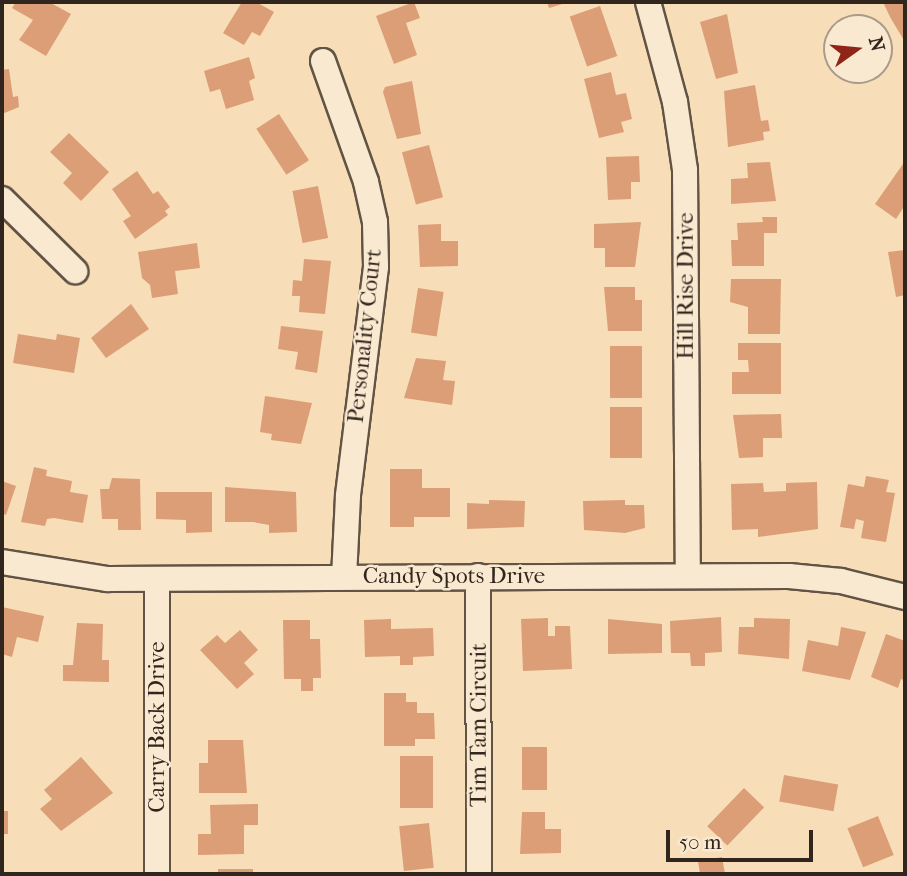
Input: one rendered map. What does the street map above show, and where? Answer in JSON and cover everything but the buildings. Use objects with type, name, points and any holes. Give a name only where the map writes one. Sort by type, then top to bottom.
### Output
[{"type":"street","name":"Hill Rise Drive","points":[[648,2],[675,102],[685,170],[688,576]]},
{"type":"street","name":"Personality Court","points":[[323,61],[366,182],[375,222],[376,267],[348,496],[344,577]]},
{"type":"street","points":[[2,199],[75,271]]},
{"type":"street","name":"Candy Spots Drive","points":[[2,562],[61,575],[157,579],[789,576],[841,582],[905,597]]},
{"type":"street","name":"Tim Tam Circuit","points":[[478,576],[479,874]]},
{"type":"street","name":"Carry Back Drive","points":[[157,579],[157,874]]}]
